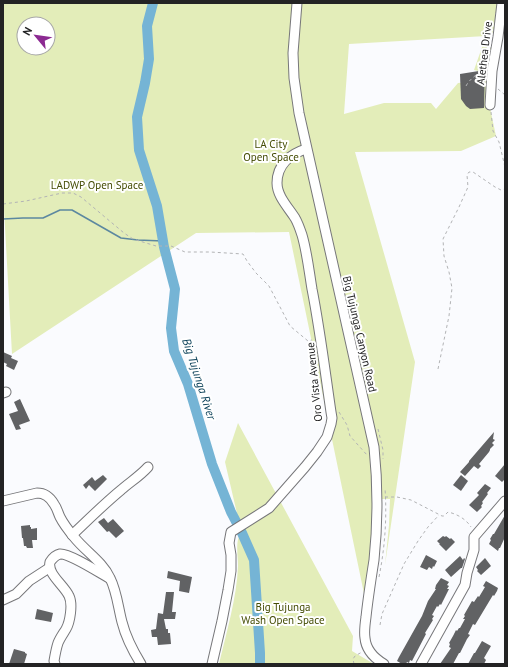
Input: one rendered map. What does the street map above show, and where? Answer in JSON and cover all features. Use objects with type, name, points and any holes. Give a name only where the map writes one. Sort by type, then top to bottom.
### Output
[{"type":"street","name":"Big Tujunga Canyon Road","points":[[297,3],[293,53],[294,78],[299,113],[372,440],[375,464],[377,510],[376,534],[364,633],[368,648]]},
{"type":"street","name":"Alethea Drive","points":[[490,105],[492,71],[502,3]]},
{"type":"street","name":"Oro Vista Avenue","points":[[212,664],[222,621],[231,570],[229,543],[231,532],[269,508],[317,452],[330,431],[332,418],[321,338],[302,235],[295,217],[282,199],[277,184],[279,169],[283,162],[294,154],[306,149]]},
{"type":"street","points":[[72,535],[111,498],[148,467]]},
{"type":"street","points":[[3,500],[37,493],[42,493],[51,499],[56,506],[64,525],[101,564],[110,578],[117,597],[122,622],[128,640],[141,664]]},
{"type":"street","points":[[422,664],[465,586],[474,550],[474,537],[505,501]]},
{"type":"street","points":[[55,664],[54,661],[58,644],[67,628],[70,615],[70,601],[69,596],[52,574],[49,568],[50,562],[55,556],[60,554],[82,562],[110,578]]},
{"type":"street","points":[[3,600],[16,594],[29,581],[49,568]]},
{"type":"street","points":[[368,648],[374,656],[384,664]]},
{"type":"path","points":[[466,86],[468,81],[477,74],[487,53]]},
{"type":"path","points":[[490,105],[493,131],[499,142],[505,168]]},
{"type":"path","points":[[438,369],[449,316],[452,288],[444,256],[443,239],[468,187],[467,175],[469,172],[473,172],[501,190],[505,189]]},
{"type":"path","points":[[3,204],[26,201],[62,193],[73,193],[81,197],[133,239],[156,246],[171,246],[185,252],[243,254],[256,273],[269,286],[290,326],[308,341],[321,338]]},
{"type":"path","points":[[330,404],[336,408],[347,425],[350,436],[375,464]]},
{"type":"path","points":[[385,497],[397,497],[411,500],[439,515],[444,516],[448,512],[451,512],[465,520],[471,527]]},
{"type":"path","points":[[380,625],[382,614],[404,564],[428,527],[439,515]]},
{"type":"path","points":[[354,664],[353,659],[355,656],[368,648]]},
{"type":"green space","points":[[3,3],[150,3],[145,29],[148,30],[153,3],[505,3],[490,108],[496,136],[461,151],[355,152],[415,362],[385,565],[390,499],[379,499],[367,608],[289,232],[196,233],[12,354],[3,191]],"holes":[[[495,13],[500,13],[497,31],[478,81],[458,83],[436,109],[431,103],[384,103],[344,114],[349,44],[486,36],[474,70],[478,71],[495,26]]]},
{"type":"green space","name":"Big Tujunga Wash Open Space","points":[[238,423],[353,636],[352,651],[374,664],[219,664],[236,590],[238,541],[244,528],[239,522],[225,462]]},
{"type":"building","points":[[485,70],[484,108],[470,109],[461,99],[460,74]]},
{"type":"building","points":[[3,352],[12,356],[11,358],[18,361],[14,370],[6,366],[7,364],[3,362]]},
{"type":"building","points":[[20,399],[30,421],[19,425],[21,429],[16,430],[9,414],[18,411],[14,402]]},
{"type":"building","points":[[494,432],[493,439],[495,440],[492,443],[494,445],[479,464],[481,466],[478,469],[474,466],[465,476],[460,472]]},
{"type":"building","points":[[505,464],[505,479],[502,482],[495,476]]},
{"type":"building","points":[[103,475],[107,479],[95,491],[89,485],[86,489],[83,485],[92,477],[95,481]]},
{"type":"building","points":[[461,475],[468,481],[461,491],[453,485]]},
{"type":"building","points":[[485,484],[491,488],[482,502],[482,507],[477,512],[469,505],[479,495],[477,493]]},
{"type":"building","points":[[505,515],[505,537],[498,551],[489,544],[490,539]]},
{"type":"building","points":[[104,518],[108,523],[113,519],[124,531],[116,538],[109,531],[107,532],[98,522]]},
{"type":"building","points":[[30,525],[31,529],[37,528],[37,540],[32,540],[33,548],[27,548],[24,546],[21,526]]},
{"type":"building","points":[[443,536],[450,539],[451,538],[455,542],[446,551],[437,541]]},
{"type":"building","points":[[426,555],[437,561],[432,569],[429,567],[427,570],[420,567]]},
{"type":"building","points":[[460,556],[463,560],[464,558],[465,559],[462,568],[451,577],[445,570]]},
{"type":"building","points":[[485,558],[491,566],[481,575],[477,571],[478,570],[476,567]]},
{"type":"building","points":[[168,571],[192,577],[189,593],[179,591],[180,581],[167,578]]},
{"type":"building","points":[[441,578],[449,582],[447,589],[449,589],[441,605],[440,604],[438,607],[437,606],[432,615],[434,616],[432,619],[433,620],[412,661],[410,660],[409,663],[407,662],[406,664],[402,664],[397,661]]},
{"type":"building","points":[[486,581],[498,588],[497,591],[475,625],[473,624],[468,634],[470,635],[453,664],[440,664],[451,648],[449,647],[449,643],[456,630],[457,631],[460,628],[465,619],[463,619],[465,616],[464,615],[472,601],[474,602],[478,596],[479,597],[485,587],[483,586]]},
{"type":"building","points":[[166,592],[174,592],[172,612],[176,612],[175,619],[164,619],[166,629],[168,629],[168,633],[170,633],[171,644],[158,645],[157,637],[152,637],[151,630],[156,629],[158,613],[163,614]]},
{"type":"building","points":[[37,609],[53,613],[51,622],[35,619]]},
{"type":"building","points":[[482,641],[491,646],[484,658],[486,660],[484,664],[468,664],[474,653]]},
{"type":"building","points":[[14,649],[27,654],[24,664],[9,664]]},
{"type":"waterway","name":"Big Tujunga River","points":[[153,3],[147,26],[149,59],[137,117],[139,150],[157,206],[164,247],[175,289],[171,328],[174,351],[188,384],[212,464],[231,512],[254,560],[260,664]]},
{"type":"waterway","points":[[3,219],[43,218],[60,210],[72,210],[121,238],[163,241]]},
{"type":"park label","name":"LA City Open Space","points":[[271,150]]},
{"type":"park label","name":"LADWP Open Space","points":[[97,185]]}]
